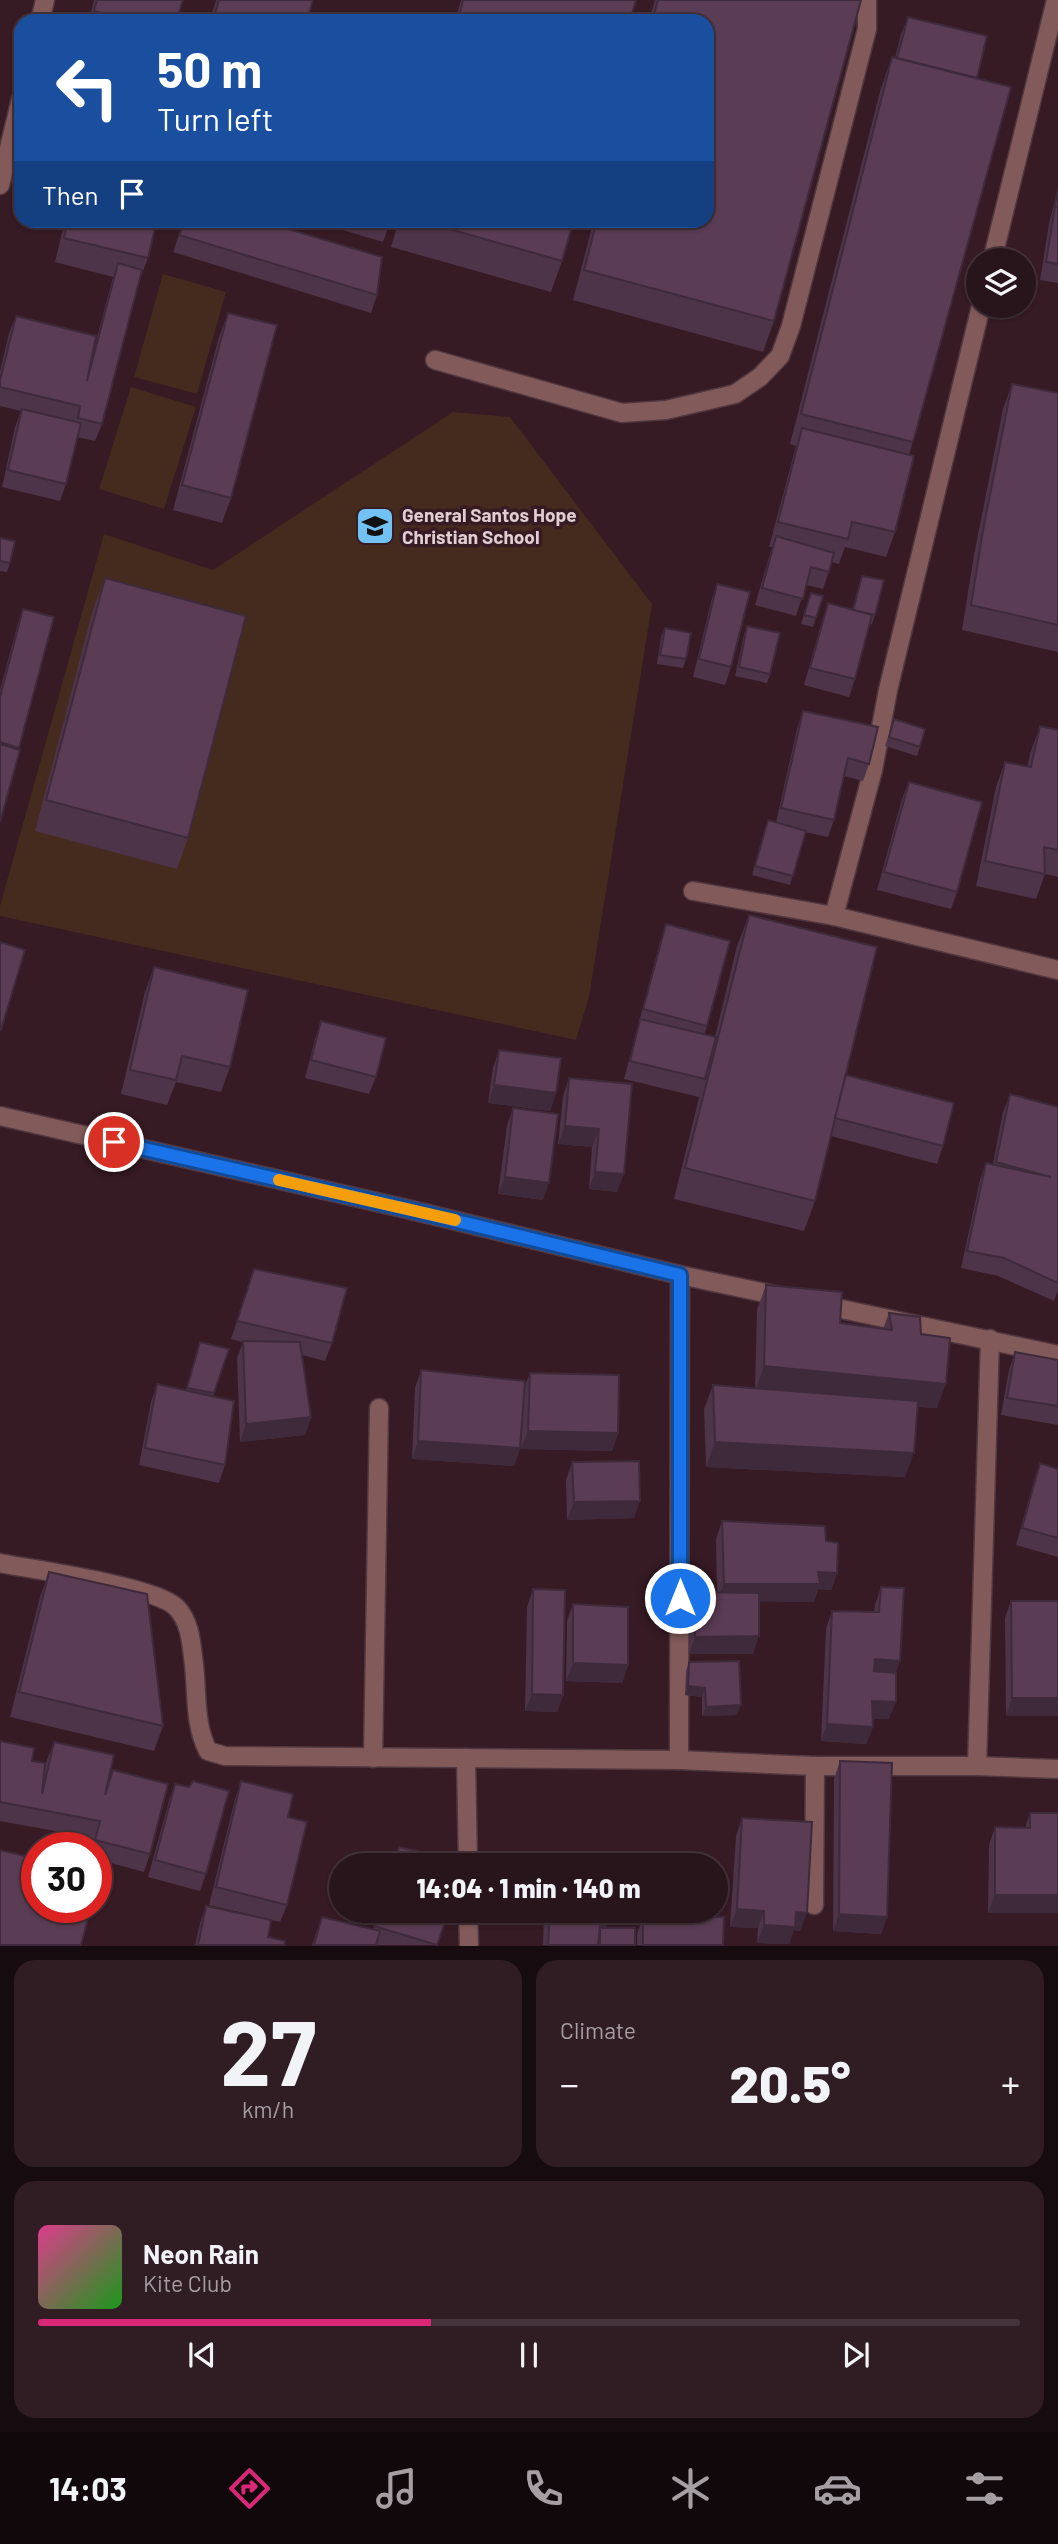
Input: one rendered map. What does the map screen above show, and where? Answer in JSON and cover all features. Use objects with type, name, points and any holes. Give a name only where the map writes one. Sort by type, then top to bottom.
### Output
[{"type":"street","points":[[435,360],[622,413],[666,410],[735,394],[760,377],[780,356],[791,326],[867,29],[867,0]]},
{"type":"street","points":[[995,248],[1056,0]]},
{"type":"street","points":[[0,185],[14,128]]},
{"type":"street","points":[[834,916],[873,770],[888,690],[978,318]]},
{"type":"street","points":[[693,891],[834,916],[1058,970]]},
{"type":"street","points":[[0,1116],[407,1209],[680,1275],[1058,1355]]},
{"type":"street","points":[[679,1760],[680,1275]]},
{"type":"street","points":[[976,1766],[989,1339]]},
{"type":"street","points":[[373,1758],[379,1408]]},
{"type":"street","points":[[0,1563],[149,1593],[174,1605],[186,1618],[201,1737],[208,1751],[225,1756],[679,1760],[815,1766],[1058,1769]]},
{"type":"street","points":[[466,1758],[468,1853]]},
{"type":"street","points":[[814,1905],[815,1766]]},
{"type":"street","points":[[468,1923],[469,1945]]},
{"type":"shaded area","points":[[163,274],[226,292],[197,394],[134,377]]},
{"type":"shaded area","points":[[131,387],[196,407],[164,509],[99,489]]},
{"type":"shaded area","points":[[453,412],[510,417],[652,604],[589,997],[576,1040],[0,916],[0,906],[104,534],[213,570]]},
{"type":"building","points":[[97,0],[183,0],[179,12],[187,14],[105,14],[94,11]]},
{"type":"building","points":[[219,0],[313,0],[309,14],[215,14]]},
{"type":"building","points":[[463,0],[636,0],[632,14],[460,14]]},
{"type":"building","points":[[658,0],[861,0],[774,321],[584,270],[595,228],[714,228],[714,14],[654,14]]},
{"type":"building","points":[[908,17],[987,36],[977,78],[897,58]]},
{"type":"building","points":[[892,57],[1011,87],[913,442],[801,414]]},
{"type":"building","points":[[1058,191],[1058,207],[1054,207]]},
{"type":"building","points":[[1055,206],[1058,207],[1058,264],[1046,262]]},
{"type":"building","points":[[66,228],[155,228],[148,258],[64,238]]},
{"type":"building","points":[[182,228],[285,228],[382,257],[377,295],[179,235]]},
{"type":"building","points":[[446,228],[572,228],[562,261]]},
{"type":"building","points":[[118,263],[142,270],[102,424],[78,418],[80,406],[0,387],[16,316],[96,336],[87,381]]},
{"type":"building","points":[[228,313],[277,325],[231,498],[182,485]]},
{"type":"building","points":[[1012,384],[1058,393],[1058,625],[971,605]]},
{"type":"building","points":[[22,409],[81,423],[66,484],[8,470]]},
{"type":"building","points":[[802,428],[914,456],[895,532],[852,522],[848,539],[778,522]]},
{"type":"building","points":[[776,536],[834,553],[829,572],[811,567],[803,599],[762,588]]},
{"type":"building","points":[[0,538],[15,541],[10,563],[0,561]]},
{"type":"building","points":[[862,576],[884,580],[875,615],[853,610]]},
{"type":"building","points":[[105,578],[246,616],[188,838],[46,800]]},
{"type":"building","points":[[717,584],[750,592],[731,667],[699,659]]},
{"type":"building","points":[[811,593],[823,596],[816,618],[804,615]]},
{"type":"building","points":[[828,603],[872,615],[855,679],[810,668]]},
{"type":"building","points":[[23,609],[54,617],[19,748],[0,742],[0,697]]},
{"type":"building","points":[[747,626],[780,633],[770,674],[739,667]]},
{"type":"building","points":[[665,628],[691,633],[686,659],[660,655]]},
{"type":"building","points":[[803,711],[878,727],[869,764],[848,758],[834,820],[781,808]]},
{"type":"building","points":[[894,719],[925,729],[920,747],[889,737]]},
{"type":"building","points":[[1040,726],[1058,730],[1058,850],[1044,847],[1045,874],[985,861],[1005,762],[1031,767]]},
{"type":"building","points":[[0,744],[20,750],[0,822]]},
{"type":"building","points":[[909,782],[982,802],[957,892],[884,872]]},
{"type":"building","points":[[768,820],[806,831],[793,876],[755,866]]},
{"type":"building","points":[[749,915],[877,947],[815,1201],[685,1168]]},
{"type":"building","points":[[666,924],[730,941],[707,1026],[643,1009]]},
{"type":"building","points":[[0,942],[25,950],[1,1030],[0,1030]]},
{"type":"building","points":[[154,967],[248,990],[230,1067],[182,1056],[176,1080],[130,1070]]},
{"type":"building","points":[[640,1019],[716,1037],[705,1079],[630,1061]]},
{"type":"building","points":[[321,1021],[386,1038],[376,1077],[311,1060]]},
{"type":"building","points":[[499,1050],[561,1058],[556,1093],[494,1085]]},
{"type":"building","points":[[846,1075],[954,1103],[943,1146],[835,1118]]},
{"type":"building","points":[[569,1078],[632,1084],[624,1174],[595,1172],[599,1129],[565,1126]]},
{"type":"building","points":[[1010,1094],[1058,1107],[1058,1283],[1004,1258],[967,1251],[986,1163],[1051,1177],[996,1162]]},
{"type":"building","points":[[513,1108],[558,1114],[549,1183],[505,1177]]},
{"type":"building","points":[[254,1269],[347,1288],[332,1343],[237,1321]]},
{"type":"building","points":[[766,1285],[842,1292],[840,1323],[892,1330],[889,1313],[920,1317],[921,1334],[950,1338],[946,1384],[764,1366]]},
{"type":"building","points":[[243,1341],[300,1342],[311,1417],[246,1424]]},
{"type":"building","points":[[200,1342],[229,1349],[214,1393],[187,1388]]},
{"type":"building","points":[[1015,1352],[1058,1360],[1058,1406],[1007,1398]]},
{"type":"building","points":[[421,1370],[525,1381],[520,1448],[418,1441]]},
{"type":"building","points":[[530,1373],[619,1375],[618,1433],[528,1431]]},
{"type":"building","points":[[157,1384],[234,1401],[225,1465],[145,1448]]},
{"type":"building","points":[[713,1385],[918,1401],[914,1453],[715,1442]]},
{"type":"building","points":[[639,1461],[640,1501],[574,1502],[572,1462]]},
{"type":"building","points":[[1040,1463],[1058,1469],[1058,1538],[1022,1528]]},
{"type":"building","points":[[722,1521],[825,1526],[826,1541],[838,1543],[837,1573],[818,1572],[820,1584],[724,1584]]},
{"type":"building","points":[[49,1572],[147,1594],[163,1726],[19,1692]]},
{"type":"building","points":[[881,1587],[904,1588],[900,1661],[875,1659],[874,1671],[896,1673],[896,1702],[872,1701],[873,1727],[827,1724],[832,1611],[879,1612]]},
{"type":"building","points":[[533,1589],[565,1590],[563,1695],[532,1694]]},
{"type":"building","points":[[695,1592],[759,1593],[759,1636],[695,1637]]},
{"type":"building","points":[[1011,1601],[1058,1601],[1058,1698],[1012,1698]]},
{"type":"building","points":[[573,1604],[628,1607],[628,1665],[573,1663]]},
{"type":"building","points":[[739,1661],[741,1705],[706,1707],[705,1688],[688,1686],[689,1662]]},
{"type":"building","points":[[0,1741],[34,1748],[32,1761],[45,1763],[42,1794],[54,1742],[114,1755],[105,1795],[113,1770],[168,1784],[150,1854],[112,1844],[112,1832],[97,1832],[100,1821],[0,1802]]},
{"type":"building","points":[[840,1761],[892,1763],[887,1917],[839,1914]]},
{"type":"building","points":[[193,1781],[229,1791],[206,1874],[155,1860],[175,1784],[189,1787]]},
{"type":"building","points":[[241,1781],[293,1794],[288,1817],[307,1822],[287,1905],[216,1887]]},
{"type":"building","points":[[1030,1813],[1058,1813],[1058,1895],[995,1895],[995,1827],[1030,1828]]},
{"type":"building","points":[[742,1818],[812,1822],[807,1913],[796,1912],[795,1927],[764,1925],[764,1911],[737,1909]]},
{"type":"building","points":[[399,1847],[425,1853],[398,1853]]},
{"type":"building","points":[[0,1850],[21,1855],[21,1923],[87,1923],[81,1945],[0,1945]]},
{"type":"building","points":[[206,1906],[271,1920],[268,1937],[285,1941],[284,1945],[198,1945]]},
{"type":"building","points":[[322,1917],[329,1919],[329,1923],[347,1923],[380,1931],[376,1945],[314,1945]]},
{"type":"building","points":[[375,1923],[445,1923],[437,1945],[374,1926]]},
{"type":"building","points":[[549,1923],[600,1923],[598,1945],[548,1945]]},
{"type":"building","points":[[643,1923],[724,1923],[723,1945],[643,1945]]},
{"type":"building","points":[[600,1928],[635,1928],[635,1945],[600,1945]]},
{"type":"slow traffic","points":[[279,1180],[455,1220]]},
{"type":"place","name":"General Santos Hope Christian School","points":[[375,526]]},
{"type":"route","points":[[114,1142],[680,1275],[680,1598]]}]
